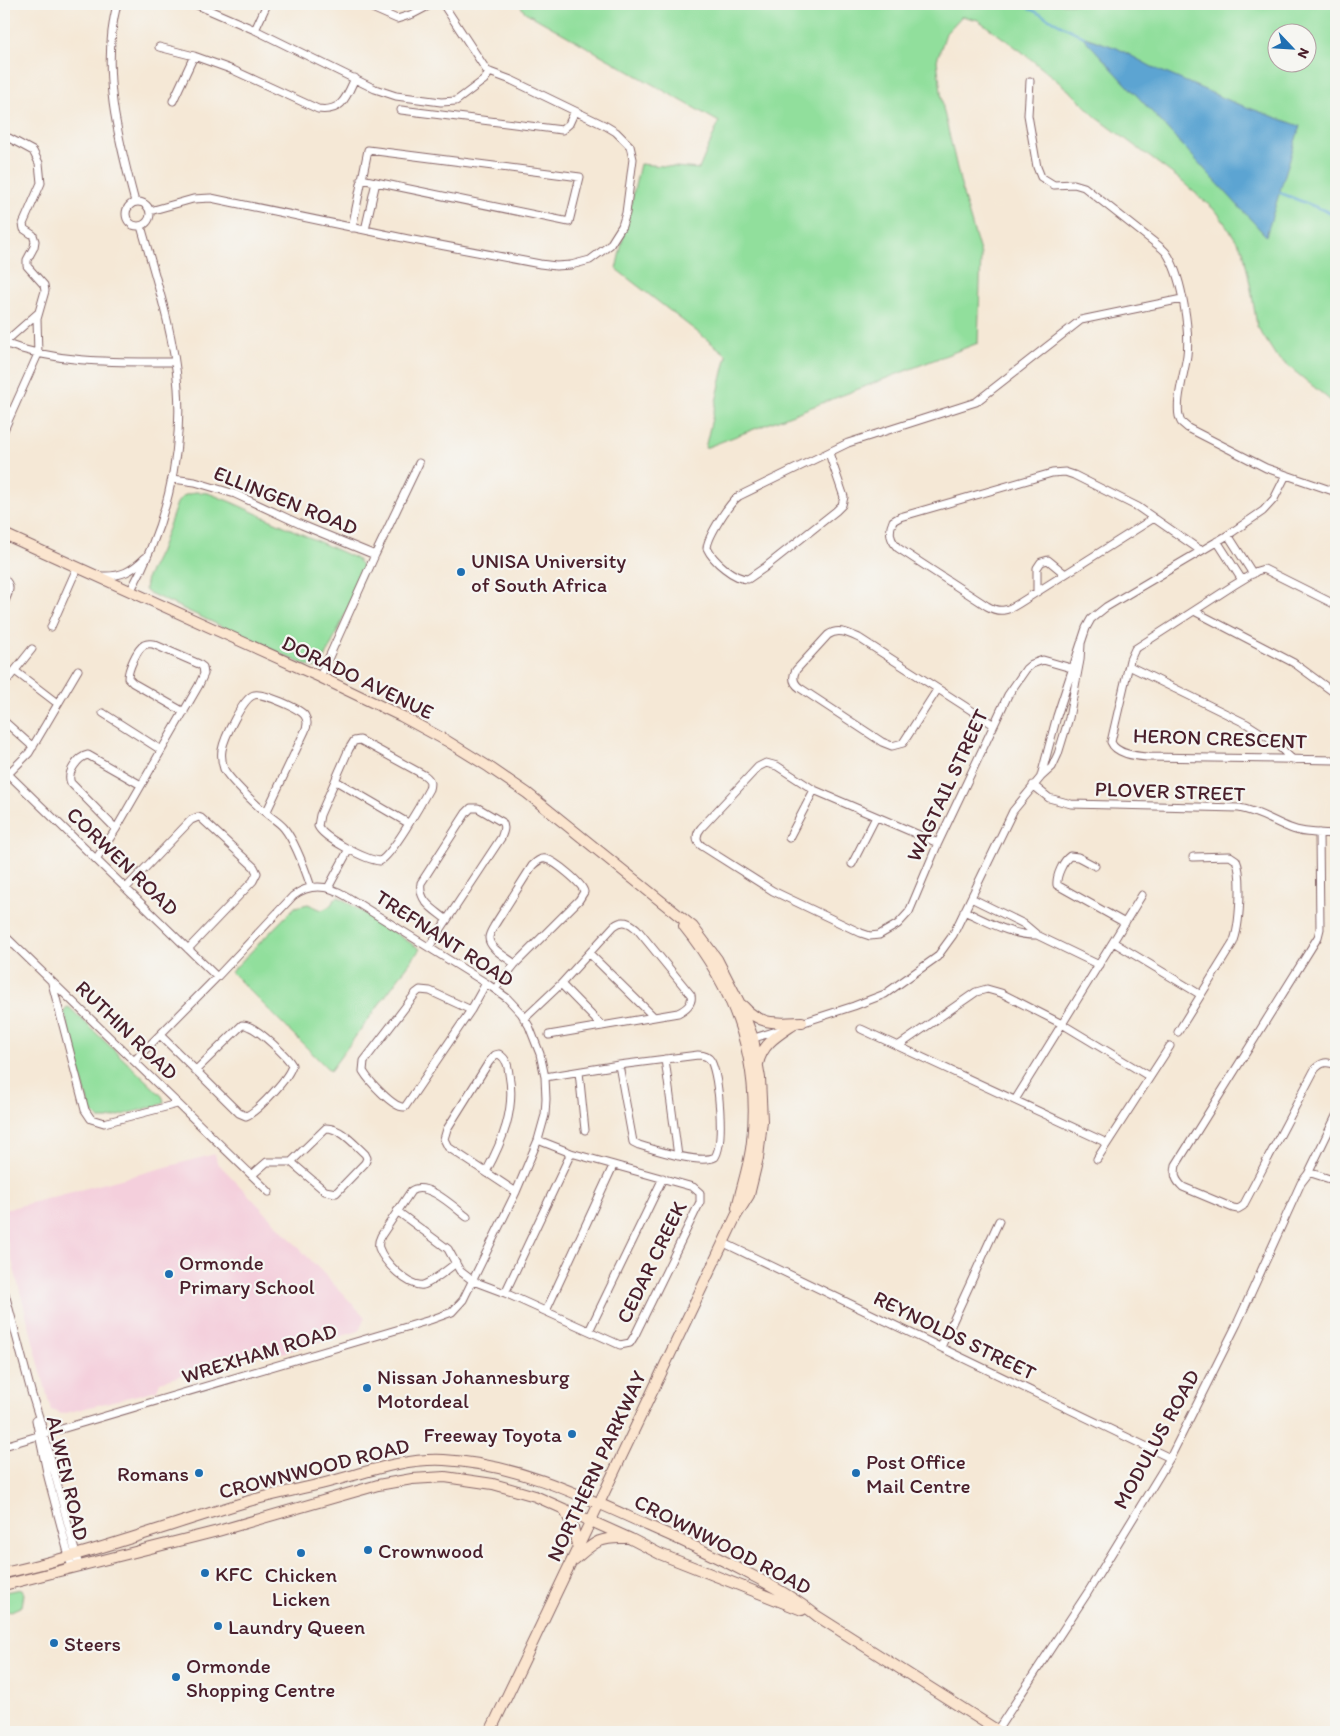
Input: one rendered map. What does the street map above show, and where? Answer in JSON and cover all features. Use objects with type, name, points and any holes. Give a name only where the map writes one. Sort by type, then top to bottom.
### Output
[{"type":"main road","name":"DORADO AVENUE","points":[[4,534],[320,677],[401,716],[489,766],[561,819],[693,927],[717,958],[740,1004],[749,1040]]},
{"type":"main road","name":"DORADO AVENUE","points":[[666,904],[701,948],[720,979],[749,1040]]},
{"type":"main road","points":[[740,1004],[749,1014],[762,1021],[798,1024]]},
{"type":"main road","points":[[758,1064],[765,1047],[778,1035],[798,1024]]},
{"type":"main road","name":"NORTHERN PARKWAY","points":[[490,1732],[736,1216],[749,1195],[758,1158],[762,1120],[758,1064],[749,1040]]},
{"type":"main road","name":"NORTHERN PARKWAY","points":[[736,1216],[752,1140],[752,1080],[749,1040]]},
{"type":"main road","name":"CROWNWOOD ROAD","points":[[4,1573],[72,1555],[252,1500],[324,1484],[387,1465],[410,1461],[443,1460],[468,1462],[534,1477],[599,1503],[745,1572],[797,1600],[817,1616],[998,1732]]},
{"type":"main road","name":"CROWNWOOD ROAD","points":[[4,1585],[218,1531],[378,1485],[412,1478],[445,1477],[493,1484],[536,1496],[660,1554],[817,1616]]},
{"type":"main road","points":[[564,1509],[573,1527],[578,1549]]},
{"type":"main road","points":[[572,1562],[600,1540],[615,1538],[631,1539]]},
{"type":"street","points":[[117,4],[111,53],[113,109],[134,202]]},
{"type":"street","points":[[195,4],[255,30],[375,89],[396,96],[452,102],[460,99],[484,80],[490,72]]},
{"type":"street","points":[[255,30],[267,4]]},
{"type":"street","points":[[363,4],[397,19],[413,14],[432,4]]},
{"type":"street","points":[[150,211],[193,199],[211,198],[352,228],[556,266],[571,265],[590,260],[610,244],[622,226],[626,212],[633,159],[630,146],[616,132],[487,70],[443,4]]},
{"type":"street","points":[[159,47],[194,56],[233,70],[318,109],[330,110],[340,105],[348,94],[355,78]]},
{"type":"street","points":[[173,101],[194,56]]},
{"type":"street","points":[[1030,81],[1028,115],[1037,167],[1041,177],[1054,185],[1074,184],[1082,186],[1159,246],[1168,254],[1172,262],[1182,299],[1188,342],[1179,403],[1180,421],[1193,431],[1266,468],[1307,480],[1336,492]]},
{"type":"street","points":[[401,110],[562,130],[570,124],[575,111]]},
{"type":"street","points":[[4,430],[38,354],[36,335],[38,314],[45,288],[28,266],[27,260],[34,247],[35,240],[33,235],[24,229],[23,224],[41,183],[39,163],[33,152],[9,138]]},
{"type":"street","points":[[352,228],[361,179],[368,150],[580,177],[569,222],[361,179]]},
{"type":"street","points":[[365,230],[376,182]]},
{"type":"street","points":[[134,202],[142,202],[150,211],[149,218],[141,226],[133,225],[127,219],[128,207],[134,202]]},
{"type":"street","points":[[130,592],[148,555],[167,502],[173,479],[178,440],[178,389],[175,362],[165,312],[141,226]]},
{"type":"street","points":[[829,453],[844,497],[842,505],[836,511],[764,568],[748,578],[735,576],[711,555],[707,548],[710,539],[734,500],[829,453],[852,442],[976,402],[1081,320],[1182,299]]},
{"type":"street","points":[[4,343],[38,314]]},
{"type":"street","points":[[4,343],[38,354],[76,360],[175,362]]},
{"type":"street","points":[[320,677],[419,463]]},
{"type":"street","points":[[1154,518],[1037,592],[1006,610],[996,611],[898,548],[891,537],[890,530],[895,520],[905,516],[1061,472],[1074,474],[1138,507],[1154,518],[1200,550]]},
{"type":"street","points":[[749,1040],[873,999],[904,982],[943,950],[953,935],[1013,811],[1033,785],[1052,767],[1064,738],[1081,644],[1086,628],[1094,616],[1217,541],[1269,506],[1286,475]]},
{"type":"street","name":"ELLINGEN ROAD","points":[[173,479],[196,482],[235,494],[302,526],[375,555]]},
{"type":"street","points":[[1228,534],[1253,574],[1260,570],[1267,570],[1336,605]]},
{"type":"street","points":[[1217,541],[1242,580]]},
{"type":"street","points":[[94,576],[124,574],[129,572],[148,555]]},
{"type":"street","points":[[1037,592],[1037,568],[1041,562],[1048,560],[1065,574]]},
{"type":"street","points":[[51,627],[77,568]]},
{"type":"street","name":"HERON CRESCENT","points":[[1253,574],[1137,647],[1132,655],[1129,666],[1111,739],[1112,744],[1116,749],[1147,757],[1336,760]]},
{"type":"street","points":[[4,579],[10,588],[4,603]]},
{"type":"street","points":[[1194,611],[1294,663],[1336,694]]},
{"type":"street","points":[[937,690],[903,743],[892,746],[882,742],[800,688],[795,684],[794,677],[796,670],[826,637],[838,631],[859,638],[994,725]]},
{"type":"street","points":[[96,859],[116,829],[184,712],[204,674],[202,666],[153,644],[142,646],[129,670],[128,678],[133,683],[184,712]]},
{"type":"street","points":[[4,684],[32,649]]},
{"type":"street","name":"WAGTAIL STREET","points":[[814,790],[777,766],[764,763],[755,770],[701,828],[697,840],[699,845],[773,891],[870,936],[879,935],[906,917],[938,844],[1013,687],[1032,664],[1038,661],[1048,661],[1075,669]]},
{"type":"street","points":[[1129,666],[1248,724],[1272,740],[1293,760]]},
{"type":"street","points":[[1041,777],[1047,750],[1075,669]]},
{"type":"street","points":[[6,772],[33,748],[57,703],[78,670]]},
{"type":"street","points":[[15,671],[57,703]]},
{"type":"street","points":[[134,1061],[293,896],[311,887],[306,872],[284,828],[266,813],[224,769],[222,756],[226,739],[244,703],[251,696],[259,694],[268,696],[298,710],[307,721],[305,731],[266,813]]},
{"type":"street","points":[[103,713],[161,750]]},
{"type":"street","points":[[4,721],[33,748]]},
{"type":"street","points":[[358,740],[367,743],[430,780],[429,789],[408,823],[389,853],[380,861],[371,860],[349,849],[322,832],[318,826],[320,816],[351,746],[358,740]]},
{"type":"street","points":[[116,829],[71,783],[69,773],[82,757],[88,755],[141,785]]},
{"type":"street","name":"CORWEN ROAD","points":[[6,772],[217,977]]},
{"type":"street","points":[[336,781],[408,823]]},
{"type":"street","name":"PLOVER STREET","points":[[1033,785],[1049,798],[1071,804],[1239,808],[1258,813],[1304,832],[1336,834]]},
{"type":"street","points":[[789,838],[814,790],[938,844]]},
{"type":"street","points":[[429,947],[447,920],[501,838],[504,830],[502,822],[476,807],[469,810],[421,883],[420,891],[422,898],[447,920]]},
{"type":"street","points":[[126,888],[191,820],[198,817],[254,867],[257,873],[253,881],[188,949]]},
{"type":"street","points":[[852,864],[876,817]]},
{"type":"street","points":[[1319,833],[1320,929],[1318,937],[1176,1165],[1174,1173],[1177,1181],[1183,1187],[1232,1208],[1238,1209],[1243,1206],[1315,1069],[1321,1063],[1328,1062],[1336,1065]]},
{"type":"street","points":[[328,888],[349,849]]},
{"type":"street","points":[[1095,866],[1078,857],[1070,856],[1066,859],[1057,877],[1057,885],[1125,923]]},
{"type":"street","points":[[1178,1032],[1236,935],[1239,919],[1239,870],[1236,860],[1230,856],[1193,857]]},
{"type":"street","points":[[495,989],[516,964],[580,900],[584,892],[584,888],[580,884],[546,859],[537,861],[532,866],[489,936],[491,944],[516,964]]},
{"type":"street","name":"TREFNANT ROAD","points":[[311,887],[328,888],[342,893],[495,989],[512,1003],[524,1018],[534,1037],[545,1078],[544,1115],[538,1140],[516,1192],[473,1281]]},
{"type":"street","points":[[1015,1100],[1142,895]]},
{"type":"street","points":[[971,898],[1024,924],[1036,935],[1099,965]]},
{"type":"street","points":[[964,911],[1012,932],[1028,936],[1036,935]]},
{"type":"street","points":[[524,1018],[561,984],[618,923],[623,922],[636,929],[687,989],[692,999],[688,1006],[678,1013],[550,1035]]},
{"type":"street","name":"RUTHIN ROAD","points":[[4,935],[269,1192]]},
{"type":"street","points":[[1113,942],[1201,995]]},
{"type":"street","points":[[590,954],[653,1016]]},
{"type":"street","name":"RUTHIN ROAD","points":[[52,982],[85,1110],[91,1119],[104,1122],[177,1104]]},
{"type":"street","points":[[471,1010],[430,990],[420,990],[364,1061],[363,1071],[366,1077],[394,1104],[405,1107],[471,1010],[486,983]]},
{"type":"street","points":[[561,984],[602,1026]]},
{"type":"street","points":[[898,1046],[972,994],[984,989],[990,989],[1062,1024],[1150,1077]]},
{"type":"street","points":[[160,1035],[195,1071],[239,1113],[246,1116],[254,1112],[289,1074],[292,1065],[256,1030],[245,1025],[195,1071]]},
{"type":"street","points":[[861,1029],[1107,1143]]},
{"type":"street","points":[[1097,1159],[1170,1046]]},
{"type":"street","points":[[486,1172],[505,1130],[511,1095],[511,1083],[506,1060],[497,1054],[489,1062],[447,1129],[444,1139],[448,1147],[516,1192]]},
{"type":"street","points":[[545,1078],[619,1065],[665,1059],[698,1055],[708,1058],[714,1072],[721,1125],[719,1147],[715,1157],[708,1160],[678,1156],[639,1145],[632,1140],[619,1065]]},
{"type":"street","points":[[665,1059],[678,1156]]},
{"type":"street","points":[[579,1072],[585,1130]]},
{"type":"street","name":"MODULUS ROAD","points":[[998,1732],[1083,1600],[1170,1458],[1237,1324],[1301,1183],[1308,1174],[1336,1116]]},
{"type":"street","points":[[252,1175],[268,1162],[291,1162],[325,1191],[334,1194],[339,1192],[365,1163],[367,1158],[338,1130],[326,1128],[291,1162]]},
{"type":"street","name":"CEDAR CREEK","points":[[473,1281],[505,1293],[620,1345],[627,1345],[640,1326],[700,1202],[701,1196],[698,1190],[693,1188],[571,1153],[538,1140]]},
{"type":"street","points":[[505,1293],[571,1153]]},
{"type":"street","points":[[546,1311],[614,1166]]},
{"type":"street","points":[[1308,1174],[1316,1174],[1336,1181]]},
{"type":"street","name":"CEDAR CREEK","points":[[589,1331],[663,1178]]},
{"type":"street","points":[[456,1263],[441,1272],[429,1283],[422,1285],[408,1281],[397,1272],[382,1252],[379,1243],[381,1236],[411,1191],[422,1187],[431,1191],[467,1217]]},
{"type":"street","points":[[397,1211],[448,1249],[460,1270],[473,1281]]},
{"type":"street","points":[[940,1347],[1000,1221]]},
{"type":"street","name":"REYNOLDS STREET","points":[[724,1243],[1170,1458]]},
{"type":"street","name":"WREXHAM ROAD","points":[[4,1446],[442,1316],[452,1312],[459,1306],[473,1281]]},
{"type":"street","name":"ALWEN ROAD","points":[[4,1290],[42,1434],[48,1477],[75,1567]]},
{"type":"shaded area","name":"Ormonde Primary School","points":[[215,1154],[217,1162],[365,1317],[359,1331],[283,1353],[274,1347],[160,1382],[157,1390],[62,1414],[51,1410],[4,1230],[4,1210]]},
{"type":"green space","points":[[519,4],[1336,4],[1336,405],[1276,356],[1257,326],[1243,250],[1217,212],[1178,178],[1096,117],[1072,93],[1021,51],[978,20],[962,16],[946,33],[937,60],[943,108],[964,198],[981,255],[978,343],[705,448],[727,355],[616,269],[640,164],[699,169],[719,122],[525,12]]},
{"type":"green space","points":[[195,492],[208,493],[231,502],[355,558],[361,563],[363,575],[322,665],[317,668],[305,665],[147,592],[145,589],[147,577],[160,551],[177,503],[183,496]]},
{"type":"green space","points":[[339,897],[420,949],[330,1071],[231,972],[295,907],[308,904],[322,910],[330,906],[334,899]]},
{"type":"green space","points":[[67,1007],[162,1096],[164,1101],[162,1104],[108,1119],[99,1119],[90,1110],[64,1012]]},
{"type":"green space","points":[[22,1589],[24,1594],[22,1606],[9,1612],[4,1607],[4,1592]]},
{"type":"water","points":[[1082,36],[1117,48],[1154,68],[1235,103],[1300,126],[1266,236]]},
{"type":"waterway","points":[[1021,4],[1084,37]]},
{"type":"waterway","points":[[1278,192],[1336,215]]},
{"type":"place","name":"UNISA University of South Africa","points":[[461,572]]},
{"type":"place","name":"Ormonde Primary School","points":[[169,1274]]},
{"type":"place","name":"Nissan Johannesburg Motordeal","points":[[367,1388]]},
{"type":"place","name":"Freeway Toyota","points":[[572,1434]]},
{"type":"place","name":"Romans","points":[[199,1473]]},
{"type":"place","name":"Post Office Mail Centre","points":[[856,1473]]},
{"type":"place","name":"Crownwood","points":[[368,1550]]},
{"type":"place","name":"Chicken Licken","points":[[301,1553]]},
{"type":"place","name":"KFC","points":[[205,1573]]},
{"type":"place","name":"Laundry Queen","points":[[218,1626]]},
{"type":"place","name":"Steers","points":[[54,1643]]},
{"type":"place","name":"Ormonde Shopping Centre","points":[[176,1677]]}]
